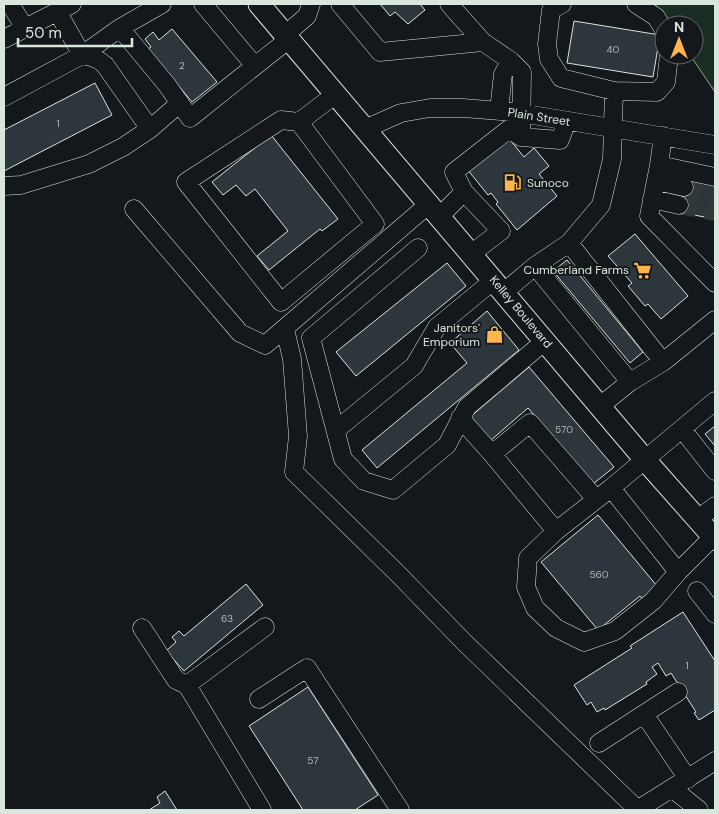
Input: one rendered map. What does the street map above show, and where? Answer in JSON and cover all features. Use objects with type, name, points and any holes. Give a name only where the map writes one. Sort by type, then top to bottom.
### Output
[{"type":"main road","name":"Kelley Boulevard","points":[[258,4],[645,460],[714,538]]},
{"type":"street","points":[[10,4],[25,28]]},
{"type":"street","points":[[4,97],[82,55],[120,28],[162,4]]},
{"type":"street","points":[[203,4],[255,66]]},
{"type":"street","points":[[340,4],[380,52],[483,42]]},
{"type":"street","points":[[449,4],[483,42],[511,61],[522,72],[521,137]]},
{"type":"street","points":[[562,4],[551,10],[547,44],[549,59],[561,78],[614,91],[657,92],[666,82],[668,65]]},
{"type":"street","points":[[636,4],[654,16]]},
{"type":"street","points":[[4,39],[65,8],[82,55]]},
{"type":"street","points":[[120,28],[167,85],[190,118],[255,66],[284,33]]},
{"type":"street","points":[[82,55],[100,60],[105,65],[150,129]]},
{"type":"street","points":[[499,111],[503,74],[511,61]]},
{"type":"street","points":[[299,122],[332,90]]},
{"type":"street","points":[[336,430],[414,366],[437,327],[569,243],[601,205],[612,159],[614,91]]},
{"type":"street","points":[[4,186],[21,185],[89,164],[123,147],[150,129],[180,104]]},
{"type":"street","name":"Plain Street","points":[[365,129],[401,113],[430,108],[463,108],[520,113],[715,145]]},
{"type":"street","points":[[281,302],[375,224],[299,122],[281,120],[186,182],[281,302],[290,324],[298,436],[294,472],[464,642],[638,810],[715,761]]},
{"type":"street","points":[[471,254],[500,231],[464,192],[454,172],[509,129],[521,137],[560,140],[567,121]]},
{"type":"street","points":[[663,136],[649,216],[715,283]]},
{"type":"street","points":[[658,173],[715,177]]},
{"type":"street","points":[[658,173],[684,187]]},
{"type":"street","points":[[134,209],[240,333],[266,345],[342,280],[434,210],[464,192]]},
{"type":"street","points":[[652,199],[679,205]]},
{"type":"street","points":[[569,243],[663,362]]},
{"type":"street","points":[[311,338],[418,248]]},
{"type":"street","points":[[535,266],[630,382]]},
{"type":"street","points":[[342,280],[357,298]]},
{"type":"street","points":[[600,406],[630,382],[663,362],[715,320]]},
{"type":"street","points":[[290,324],[311,338],[343,459],[364,481],[392,490],[447,445],[467,407],[545,341]]},
{"type":"street","points":[[714,538],[678,572],[653,602],[614,631],[584,642],[556,628],[536,608],[526,587],[528,558],[556,531],[682,430],[715,401]]},
{"type":"street","points":[[460,418],[556,531]]},
{"type":"street","points":[[492,454],[530,423],[596,499]]},
{"type":"street","points":[[682,430],[715,471]]},
{"type":"street","points":[[610,488],[678,572]]},
{"type":"street","points":[[698,519],[715,506]]},
{"type":"street","points":[[697,591],[715,614]]},
{"type":"street","points":[[187,685],[265,627]]},
{"type":"street","points":[[142,628],[176,680],[187,685],[262,810]]},
{"type":"street","points":[[259,699],[307,668],[400,810]]},
{"type":"street","points":[[599,743],[678,692]]},
{"type":"street","points":[[644,714],[681,784],[699,810]]},
{"type":"green space","points":[[655,4],[715,4],[715,92],[697,65],[704,65],[704,15],[662,15]]},
{"type":"building","points":[[380,4],[420,4],[425,10],[408,24],[395,12],[390,16]]},
{"type":"building","points":[[574,21],[654,34],[655,65],[653,77],[567,63]]},
{"type":"building","points":[[172,29],[217,82],[192,102],[148,49],[151,47],[145,39],[153,32],[159,40]]},
{"type":"building","points":[[95,83],[112,115],[4,171],[4,130]]},
{"type":"building","points":[[271,135],[338,219],[322,231],[320,229],[269,270],[257,256],[288,231],[255,189],[246,196],[236,185],[223,195],[212,182]]},
{"type":"building","name":"Sunoco","points":[[507,136],[524,157],[534,148],[549,166],[539,174],[557,196],[517,230],[496,204],[498,202],[491,193],[488,195],[467,169]]},
{"type":"building","points":[[685,179],[715,185],[715,219],[678,212]]},
{"type":"building","name":"Cumberland Farms","points":[[635,234],[688,296],[661,319],[648,304],[645,306],[628,286],[632,283],[608,256]]},
{"type":"building","name":"Cumberland Farms","points":[[567,260],[643,352],[630,363],[553,271]]},
{"type":"building","points":[[447,263],[466,286],[356,376],[336,352]]},
{"type":"building","points":[[487,311],[519,350],[377,468],[362,450],[467,363],[450,343]]},
{"type":"building","points":[[529,367],[614,467],[593,484],[528,408],[490,441],[470,417]]},
{"type":"building","points":[[715,426],[715,446],[705,434]]},
{"type":"building","points":[[598,515],[657,586],[645,602],[640,596],[598,630],[541,562]]},
{"type":"building","points":[[246,584],[263,605],[184,671],[166,651],[176,642],[172,637],[179,631],[184,636]]},
{"type":"building","points":[[683,612],[715,661],[715,710],[699,720],[694,713],[696,712],[671,673],[666,676],[658,663],[652,667],[657,674],[646,682],[647,684],[605,710],[604,708],[597,712],[591,702],[587,705],[574,685],[632,648],[630,646]]},
{"type":"building","points":[[308,687],[378,795],[355,810],[303,810],[249,726]]},
{"type":"building","points":[[165,791],[177,810],[149,810],[160,803],[157,797]]},
{"type":"tunnel","points":[[684,187],[715,193]]},
{"type":"tunnel","points":[[679,205],[715,212]]},
{"type":"place","name":"Sunoco","points":[[513,183]]},
{"type":"place","name":"Cumberland Farms","points":[[643,270]]},
{"type":"place","name":"Janitors' Emporium","points":[[494,335]]}]
